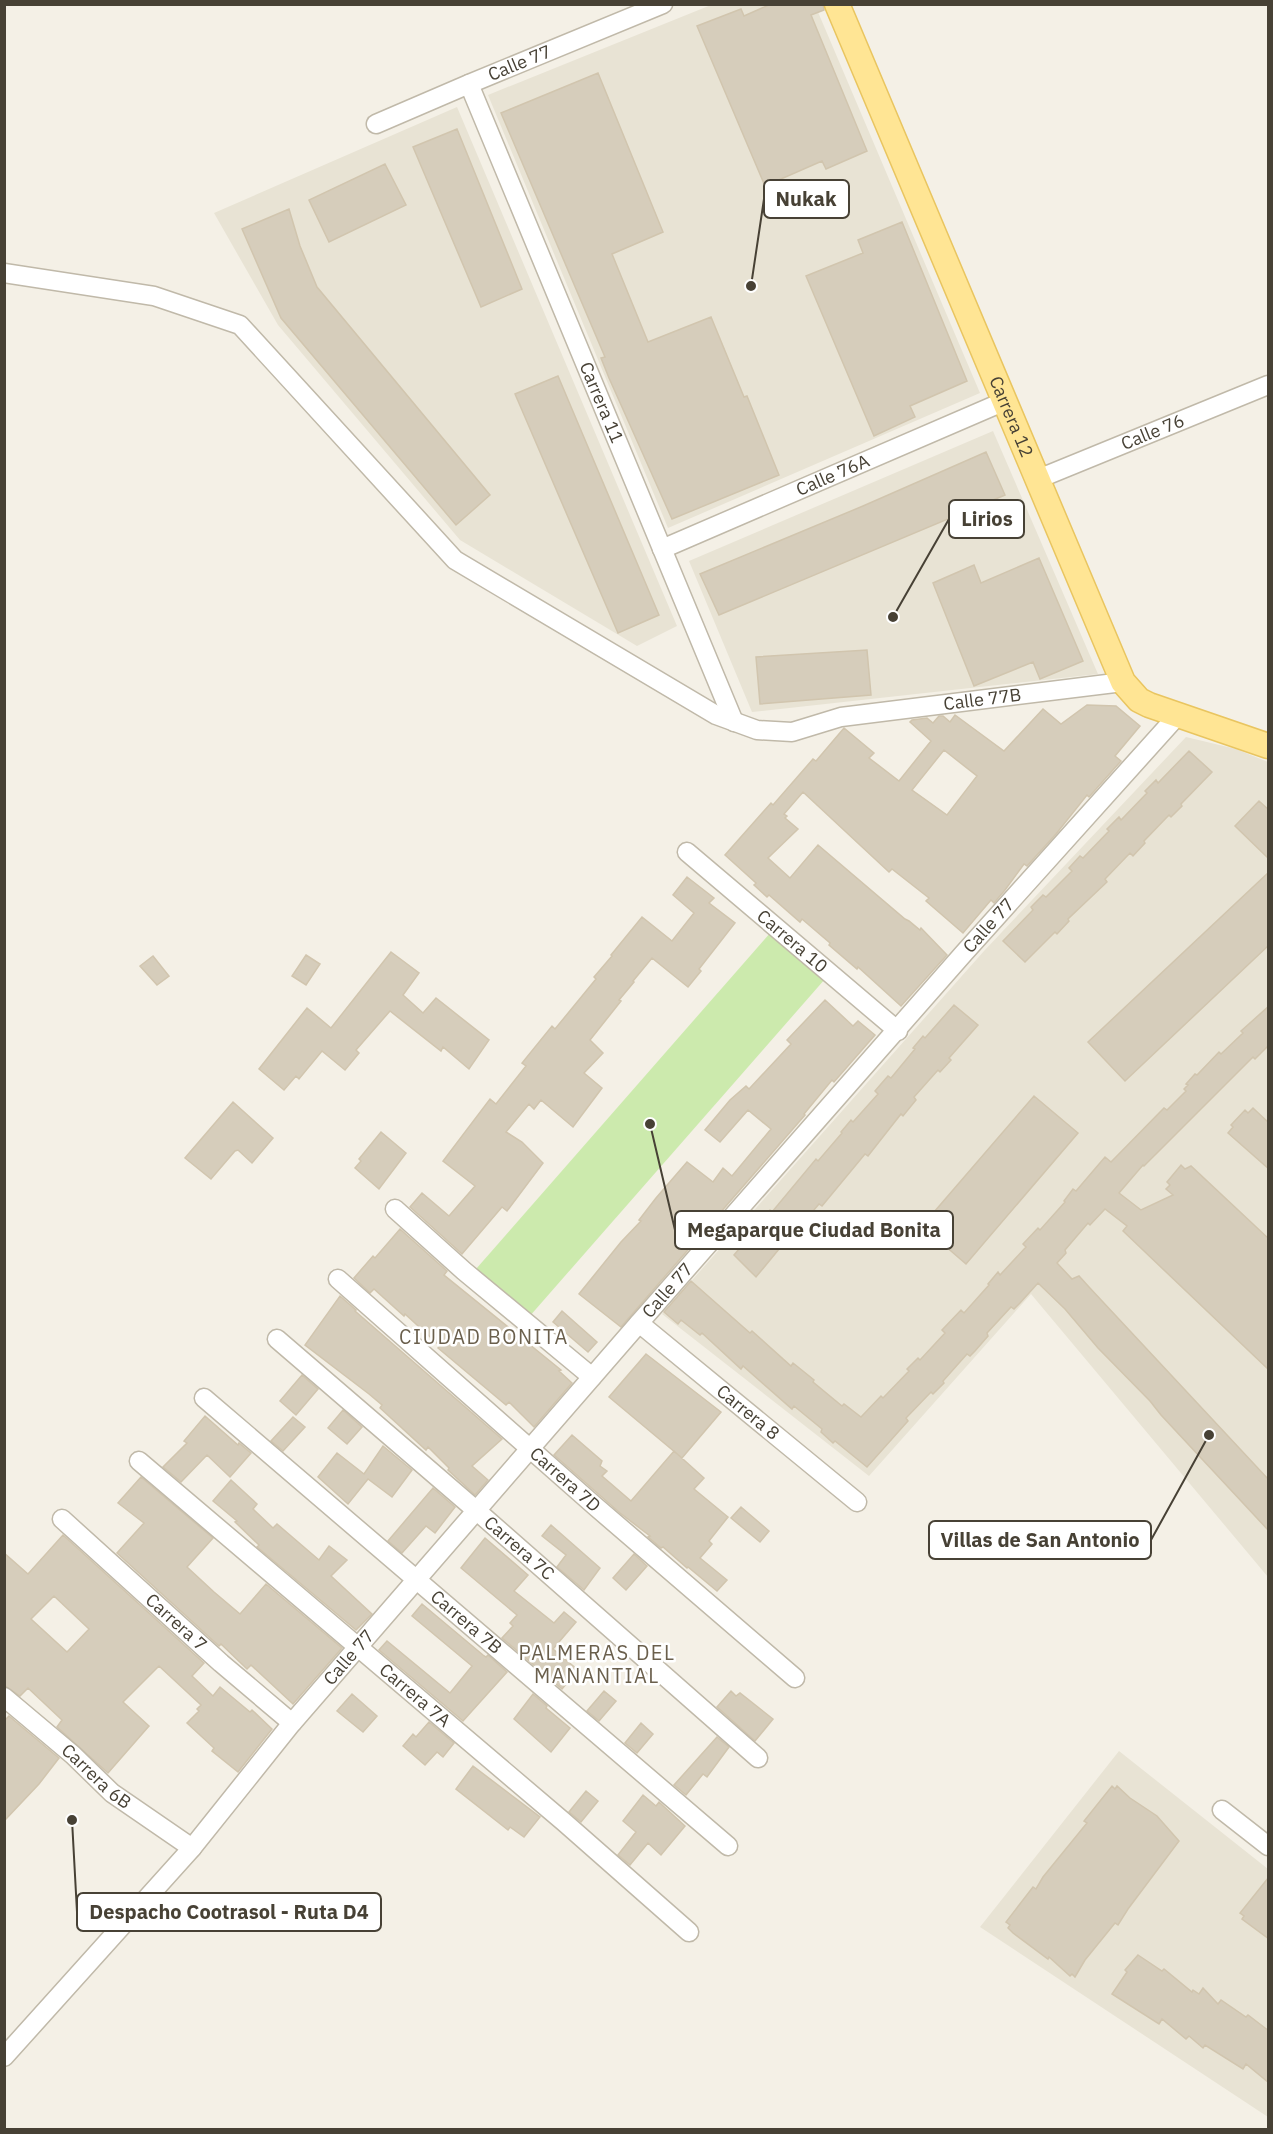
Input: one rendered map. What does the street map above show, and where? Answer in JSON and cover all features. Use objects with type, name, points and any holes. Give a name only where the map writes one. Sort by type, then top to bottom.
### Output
[{"type":"main road","name":"Carrera 12","points":[[837,4],[1123,682],[1139,700],[1269,746]]},
{"type":"street","name":"Calle 77","points":[[376,124],[663,4]]},
{"type":"street","name":"Carrera 11","points":[[470,84],[734,722]]},
{"type":"street","name":"Calle 77B","points":[[4,273],[154,296],[240,326],[455,560],[716,715],[734,722],[757,730],[792,732],[841,717],[1123,682]]},
{"type":"street","name":"Calle 76","points":[[1038,479],[1269,385]]},
{"type":"street","name":"Calle 76A","points":[[662,549],[1005,401]]},
{"type":"street","name":"Calle 77","points":[[4,2057],[192,1848],[292,1723],[639,1323],[898,1031],[964,953],[1178,715]]},
{"type":"street","name":"Carrera 10","points":[[687,852],[898,1031]]},
{"type":"street","points":[[394,1209],[464,1271],[592,1377]]},
{"type":"street","name":"Carrera 7D","points":[[338,1279],[795,1678]]},
{"type":"street","name":"Carrera 8","points":[[639,1323],[857,1502]]},
{"type":"street","name":"Carrera 7C","points":[[277,1339],[758,1758]]},
{"type":"street","name":"Carrera 7B","points":[[204,1398],[728,1846]]},
{"type":"street","name":"Carrera 7A","points":[[138,1461],[564,1822],[688,1932]]},
{"type":"street","name":"Carrera 7","points":[[62,1519],[221,1663],[292,1723]]},
{"type":"street","name":"Carrera 6B","points":[[4,1697],[74,1755],[111,1793],[192,1848]]},
{"type":"street","points":[[1222,1810],[1269,1846]]},
{"type":"shaded area","points":[[711,5],[815,5],[980,393],[668,528],[488,95]]},
{"type":"shaded area","points":[[457,107],[677,626],[637,646],[460,540],[278,325],[214,213]]},
{"type":"shaded area","points":[[993,431],[1098,674],[752,712],[689,561]]},
{"type":"shaded area","points":[[1186,737],[1236,749],[1268,762],[1268,1577],[1031,1294],[869,1476],[662,1314],[984,951]]},
{"type":"shaded area","points":[[1119,1751],[1268,1869],[1268,2117],[980,1927]]},
{"type":"green space","points":[[771,932],[825,979],[529,1317],[476,1269]]},
{"type":"building","points":[[771,4],[823,4],[824,10],[811,15],[867,151],[826,169],[822,161],[765,186],[697,26],[741,9],[744,16]]},
{"type":"building","points":[[598,73],[663,232],[612,254],[648,342],[711,317],[744,397],[747,396],[779,475],[672,519],[609,378],[601,358],[605,357],[501,113]]},
{"type":"building","points":[[457,129],[522,289],[481,307],[413,147]]},
{"type":"building","points":[[385,164],[406,205],[329,242],[309,200]]},
{"type":"building","points":[[289,209],[300,246],[317,287],[490,495],[456,525],[281,318],[242,229]]},
{"type":"building","points":[[902,222],[967,381],[910,406],[915,417],[874,436],[806,276],[863,253],[858,240]]},
{"type":"building","points":[[558,376],[659,615],[618,633],[515,394]]},
{"type":"building","points":[[986,452],[1005,495],[719,615],[700,574]]},
{"type":"building","points":[[1039,558],[1083,661],[1040,679],[1033,662],[974,686],[933,583],[974,565],[981,583]]},
{"type":"building","points":[[867,650],[871,695],[760,704],[756,657]]},
{"type":"building","points":[[1087,705],[1116,706],[1140,726],[1115,756],[1121,761],[1089,797],[1087,795],[1027,866],[1024,864],[994,903],[991,900],[963,933],[926,901],[929,898],[892,869],[889,872],[803,792],[784,814],[787,816],[785,818],[798,829],[768,858],[790,878],[818,845],[905,919],[920,930],[921,928],[947,955],[901,1006],[802,919],[800,922],[769,895],[767,897],[754,885],[756,883],[725,855],[813,759],[816,761],[844,728],[874,753],[869,758],[899,781],[931,741],[910,722],[912,720],[927,718],[933,723],[939,716],[943,716],[950,722],[955,715],[1004,751],[1043,709],[1061,724]],"holes":[[[944,750],[977,776],[947,815],[912,790]]]},
{"type":"building","points":[[1189,751],[1212,772],[1181,804],[1182,806],[1171,817],[1169,815],[1144,841],[1145,843],[1133,856],[1130,853],[1105,879],[1107,882],[1068,919],[1069,921],[1057,934],[1055,932],[1025,962],[1003,941],[1033,910],[1031,907],[1043,895],[1046,897],[1072,871],[1069,868],[1080,856],[1083,858],[1109,831],[1107,829],[1119,817],[1121,820],[1147,793],[1145,791],[1156,780],[1158,783]]},
{"type":"building","points":[[1259,801],[1269,810],[1269,859],[1235,826]]},
{"type":"building","points":[[1269,872],[1269,945],[1125,1081],[1088,1042]]},
{"type":"building","points":[[687,877],[714,898],[709,903],[735,923],[688,987],[652,958],[633,981],[619,1000],[621,1001],[590,1040],[603,1053],[584,1073],[602,1088],[573,1127],[541,1100],[534,1109],[529,1104],[506,1132],[522,1142],[543,1163],[507,1211],[502,1207],[462,1254],[410,1207],[422,1193],[449,1216],[475,1186],[443,1161],[490,1099],[496,1104],[526,1066],[522,1063],[552,1026],[555,1029],[642,917],[672,941],[694,913],[673,895]]},
{"type":"building","points":[[391,952],[419,973],[403,995],[423,1013],[436,998],[489,1040],[469,1069],[443,1047],[441,1051],[390,1011],[356,1050],[359,1053],[345,1070],[322,1051],[299,1079],[296,1076],[284,1090],[259,1069],[307,1008],[331,1028]]},
{"type":"building","points":[[306,955],[320,964],[306,985],[292,976]]},
{"type":"building","points":[[153,956],[169,976],[157,985],[140,966]]},
{"type":"building","points":[[825,1000],[853,1026],[858,1021],[875,1035],[834,1082],[832,1080],[805,1115],[621,1327],[579,1294],[687,1162],[713,1182],[723,1168],[732,1176],[771,1129],[748,1110],[720,1142],[705,1130],[730,1100],[746,1086],[749,1089],[791,1044],[787,1040]]},
{"type":"building","points":[[954,1005],[978,1025],[949,1058],[951,1060],[940,1072],[938,1070],[914,1097],[916,1100],[903,1116],[901,1114],[868,1156],[865,1154],[822,1206],[819,1204],[787,1245],[784,1243],[756,1277],[734,1255],[761,1223],[760,1221],[770,1210],[772,1212],[816,1159],[818,1161],[851,1120],[853,1122],[878,1094],[875,1091],[881,1084],[888,1076],[891,1078],[923,1036],[925,1038]]},
{"type":"building","points":[[1269,1006],[1269,1045],[1255,1059],[1253,1057],[1143,1165],[1119,1193],[1141,1210],[1173,1195],[1166,1189],[1170,1185],[1167,1182],[1181,1165],[1185,1169],[1191,1166],[1269,1239],[1269,1370],[1123,1231],[1127,1226],[1105,1209],[1090,1225],[1088,1223],[1057,1263],[1072,1279],[1079,1276],[1269,1480],[1269,1531],[1150,1401],[1098,1348],[1065,1309],[1038,1283],[1014,1309],[1011,1307],[987,1333],[988,1336],[975,1351],[970,1356],[967,1354],[943,1381],[944,1383],[933,1394],[931,1392],[906,1418],[908,1421],[867,1467],[835,1441],[833,1443],[821,1432],[822,1429],[794,1406],[792,1409],[743,1366],[741,1369],[702,1333],[700,1335],[681,1320],[678,1324],[664,1312],[691,1281],[791,1366],[793,1363],[842,1406],[844,1404],[861,1417],[881,1396],[883,1398],[918,1358],[920,1360],[945,1333],[942,1330],[961,1310],[964,1313],[998,1272],[1000,1275],[1026,1247],[1023,1244],[1038,1228],[1040,1230],[1065,1202],[1073,1189],[1076,1191],[1105,1157],[1111,1162],[1164,1108],[1167,1110],[1186,1091],[1184,1089],[1188,1085],[1186,1084],[1195,1074],[1197,1075],[1219,1052],[1221,1054],[1243,1033],[1241,1031]]},
{"type":"building","points":[[1034,1096],[1078,1133],[966,1264],[922,1226]]},
{"type":"building","points":[[233,1102],[273,1138],[252,1163],[238,1150],[235,1151],[211,1179],[185,1158]]},
{"type":"building","points":[[1253,1108],[1269,1123],[1269,1169],[1228,1133],[1233,1127],[1231,1125],[1245,1110],[1248,1113]]},
{"type":"building","points":[[381,1132],[406,1153],[379,1189],[355,1168],[361,1161],[359,1159]]},
{"type":"building","points":[[400,1229],[447,1271],[444,1275],[561,1370],[559,1371],[572,1383],[534,1427],[509,1402],[506,1405],[438,1348],[440,1346],[405,1314],[404,1316],[374,1289],[370,1293],[354,1278]]},
{"type":"building","points":[[340,1296],[502,1439],[472,1466],[488,1480],[475,1495],[448,1470],[449,1468],[428,1447],[426,1450],[380,1408],[382,1405],[305,1345]]},
{"type":"building","points":[[562,1311],[597,1342],[588,1352],[553,1322]]},
{"type":"building","points":[[646,1354],[721,1412],[682,1458],[609,1397]]},
{"type":"building","points":[[302,1375],[318,1389],[296,1415],[280,1401]]},
{"type":"building","points":[[343,1410],[362,1427],[347,1444],[328,1428]]},
{"type":"building","points":[[205,1416],[238,1445],[239,1443],[251,1453],[230,1477],[207,1455],[181,1482],[163,1467],[187,1443],[184,1441]]},
{"type":"building","points":[[293,1417],[305,1427],[283,1451],[271,1441]]},
{"type":"building","points":[[572,1435],[602,1461],[600,1466],[607,1471],[602,1476],[631,1501],[674,1451],[704,1478],[694,1489],[728,1517],[709,1541],[712,1544],[700,1558],[727,1580],[717,1591],[663,1547],[661,1548],[648,1537],[650,1536],[554,1455]]},
{"type":"building","points":[[383,1446],[412,1470],[392,1497],[368,1479],[348,1504],[318,1477],[337,1453],[364,1474]]},
{"type":"building","points":[[141,1477],[213,1538],[187,1567],[214,1592],[240,1614],[266,1584],[342,1648],[293,1704],[251,1665],[247,1669],[221,1644],[219,1646],[117,1553],[144,1523],[118,1503]]},
{"type":"building","points":[[231,1480],[257,1504],[253,1509],[273,1528],[277,1524],[319,1560],[329,1546],[347,1560],[331,1576],[372,1614],[356,1630],[257,1547],[259,1545],[235,1522],[237,1521],[213,1501]]},
{"type":"building","points":[[433,1488],[455,1507],[435,1533],[426,1526],[402,1553],[388,1541]]},
{"type":"building","points":[[741,1507],[769,1531],[760,1542],[731,1518]]},
{"type":"building","points":[[551,1525],[600,1568],[584,1590],[557,1567],[566,1555],[542,1536]]},
{"type":"building","points":[[63,1535],[204,1663],[192,1676],[213,1696],[220,1687],[250,1712],[252,1710],[272,1729],[238,1772],[212,1751],[214,1748],[187,1723],[199,1711],[197,1709],[201,1705],[159,1666],[123,1702],[149,1726],[108,1773],[57,1727],[62,1720],[28,1688],[20,1696],[4,1685],[4,1553],[28,1574]],"holes":[[[54,1596],[89,1629],[67,1652],[31,1619]]]},
{"type":"building","points":[[485,1538],[528,1575],[514,1591],[554,1623],[564,1612],[576,1622],[553,1649],[578,1670],[562,1689],[502,1638],[513,1626],[510,1623],[517,1615],[461,1568]]},
{"type":"building","points":[[634,1554],[647,1566],[626,1590],[613,1578]]},
{"type":"building","points":[[422,1604],[507,1672],[463,1721],[379,1650],[387,1641],[450,1693],[472,1666],[412,1616]]},
{"type":"building","points":[[604,1691],[616,1701],[599,1721],[587,1711]]},
{"type":"building","points":[[731,1691],[736,1696],[740,1693],[773,1719],[755,1741],[717,1707]]},
{"type":"building","points":[[352,1694],[377,1716],[363,1732],[337,1711]]},
{"type":"building","points":[[533,1694],[570,1728],[551,1752],[514,1719]]},
{"type":"building","points":[[9,1716],[59,1758],[39,1784],[4,1821],[4,1721]]},
{"type":"building","points":[[429,1722],[454,1743],[443,1757],[437,1752],[425,1765],[403,1746],[413,1734],[416,1737]]},
{"type":"building","points":[[641,1723],[653,1734],[637,1753],[625,1743]]},
{"type":"building","points":[[717,1737],[729,1747],[707,1777],[703,1774],[686,1795],[674,1785]]},
{"type":"building","points":[[473,1766],[540,1817],[524,1837],[510,1827],[508,1830],[456,1789]]},
{"type":"building","points":[[1112,1786],[1115,1789],[1117,1786],[1157,1816],[1179,1841],[1118,1925],[1115,1923],[1085,1960],[1075,1977],[1072,1974],[1070,1976],[1049,1957],[1048,1959],[1013,1933],[1006,1922],[1033,1887],[1036,1889],[1087,1823],[1084,1821]]},
{"type":"building","points":[[586,1791],[598,1801],[581,1822],[569,1812]]},
{"type":"building","points":[[643,1795],[656,1806],[659,1802],[685,1826],[661,1855],[648,1843],[630,1865],[618,1855],[636,1832],[623,1821]]},
{"type":"building","points":[[1269,1877],[1269,1939],[1242,1919],[1244,1916],[1240,1913]]},
{"type":"building","points":[[1138,1955],[1162,1971],[1164,1969],[1192,1992],[1193,1990],[1199,1994],[1203,1988],[1218,2004],[1221,2000],[1246,2017],[1248,2015],[1269,2031],[1269,2083],[1246,2064],[1243,2069],[1205,2045],[1203,2048],[1189,2036],[1186,2039],[1162,2019],[1159,2024],[1112,1994],[1127,1972],[1125,1970]]},
{"type":"place","name":"Nukak","points":[[751,286]]},
{"type":"place","name":"Lirios","points":[[893,617]]},
{"type":"place","name":"Megaparque Ciudad Bonita","points":[[650,1124]]},
{"type":"place","name":"Villas de San Antonio","points":[[1209,1435]]},
{"type":"place","name":"Despacho Cootrasol - Ruta D4","points":[[72,1820]]},
{"type":"district","name":"CIUDAD BONITA","points":[[484,1337]]},
{"type":"district","name":"PALMERAS DEL MANANTIAL","points":[[597,1664]]}]
